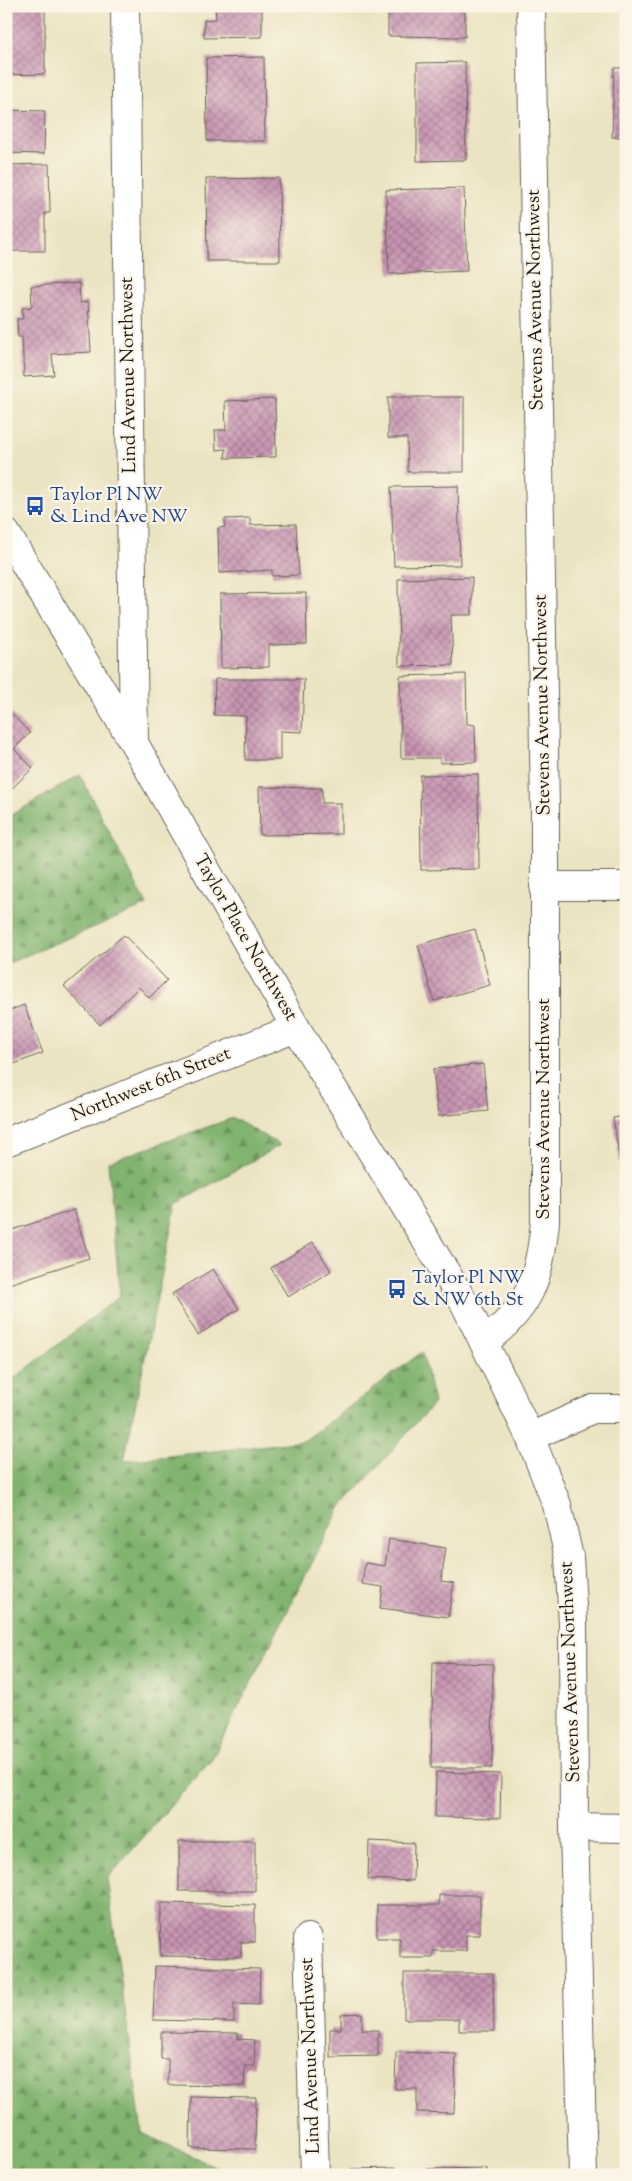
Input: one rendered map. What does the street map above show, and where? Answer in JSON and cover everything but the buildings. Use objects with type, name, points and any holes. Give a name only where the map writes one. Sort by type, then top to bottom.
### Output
[{"type":"street","name":"Lind Avenue Northwest","points":[[125,6],[134,743]]},
{"type":"street","name":"Stevens Avenue Northwest","points":[[531,6],[545,788],[545,1222],[540,1264],[528,1293],[516,1314],[484,1342],[530,1437],[558,1506],[569,1557],[573,1623],[574,1827],[583,2175]]},
{"type":"street","name":"Taylor Place Northwest","points":[[6,533],[134,743],[296,1028],[466,1304],[484,1342]]},
{"type":"street","points":[[544,886],[626,886]]},
{"type":"street","name":"Northwest 6th Street","points":[[6,1142],[296,1028]]},
{"type":"street","points":[[530,1437],[593,1408],[626,1409]]},
{"type":"street","points":[[574,1827],[626,1828]]},
{"type":"street","name":"Lind Avenue Northwest","points":[[308,1938],[315,2175]]},
{"type":"green space","points":[[80,775],[147,905],[6,964],[6,818]]},
{"type":"green space","points":[[233,1118],[280,1145],[176,1204],[124,1461],[304,1441],[422,1352],[434,1403],[339,1510],[213,1757],[107,1879],[142,2133],[234,2175],[6,2175],[6,1385],[120,1296],[108,1162]]},
{"type":"place","name":"Taylor Pl NW & Lind Ave NW","points":[[35,506]]},
{"type":"place","name":"Taylor Pl NW & NW 6th St","points":[[397,1289]]}]
